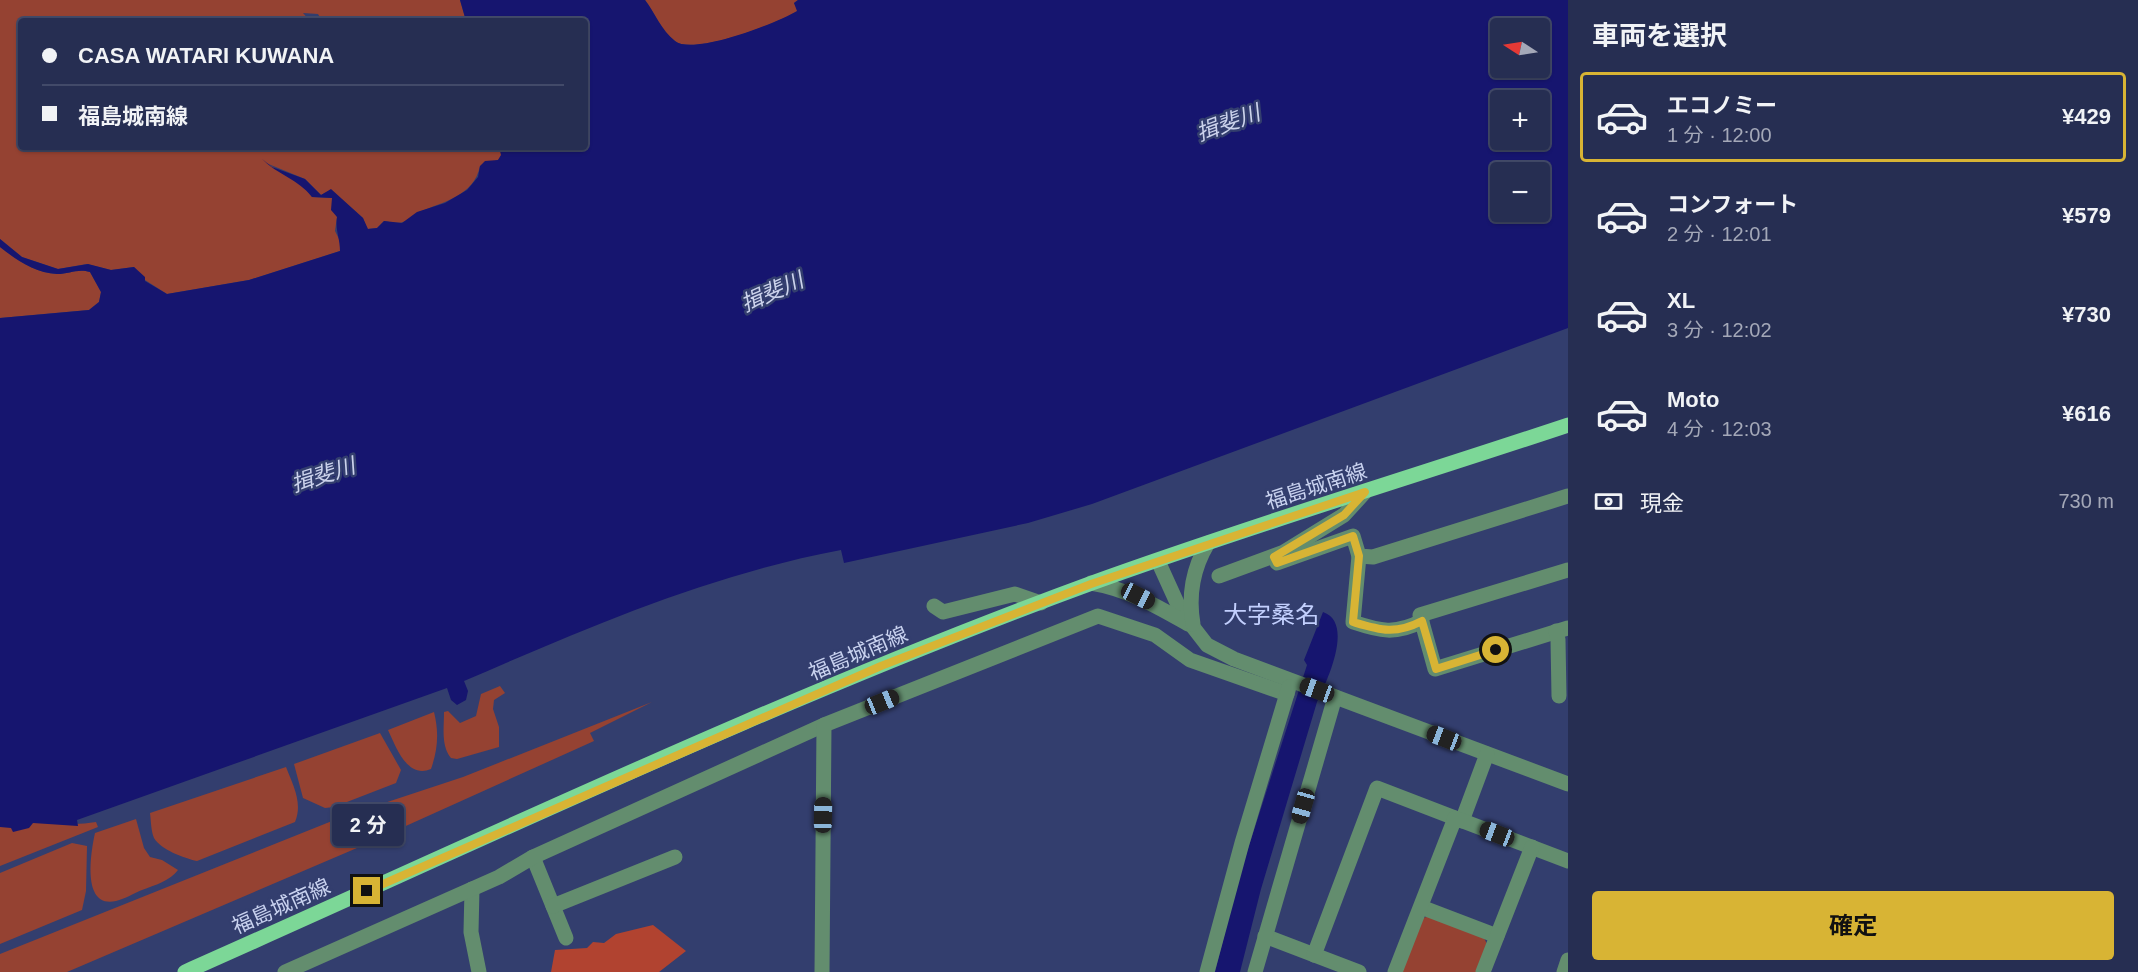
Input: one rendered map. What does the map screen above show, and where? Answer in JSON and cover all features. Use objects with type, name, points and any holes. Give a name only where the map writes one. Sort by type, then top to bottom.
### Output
[{"type":"main road","name":"福島城南線","points":[[185,972],[660,760],[881,666],[1091,584],[1208,543],[1568,426]]},
{"type":"street","points":[[1219,576],[1222,573],[1274,557],[1344,515],[1365,492]]},
{"type":"street","points":[[1359,556],[1373,557],[1568,496]]},
{"type":"street","points":[[1274,557],[1277,563],[1353,536],[1359,556],[1353,622],[1384,632],[1412,626],[1422,621]]},
{"type":"street","points":[[1193,627],[1191,587],[1197,561],[1208,543]]},
{"type":"street","points":[[1158,561],[1178,605],[1208,645],[1293,686]]},
{"type":"street","points":[[1562,630],[1436,669],[1420,615],[1568,570]]},
{"type":"street","points":[[1091,584],[1117,588],[1138,596],[1193,627]]},
{"type":"street","points":[[934,606],[943,612],[1015,594],[1041,603]]},
{"type":"street","points":[[285,972],[499,877],[533,857],[824,725],[1098,616],[1155,635],[1190,660],[1335,697],[1568,784]]},
{"type":"street","points":[[1559,696],[1558,640],[1562,630]]},
{"type":"street","points":[[1207,972],[1242,843],[1293,686]]},
{"type":"street","points":[[1255,972],[1335,697]]},
{"type":"street","points":[[822,972],[824,725]]},
{"type":"street","points":[[1395,972],[1487,754]]},
{"type":"street","points":[[1314,955],[1377,788],[1568,861]]},
{"type":"street","points":[[1483,972],[1532,847]]},
{"type":"street","points":[[533,857],[566,938]]},
{"type":"street","points":[[553,906],[675,857]]},
{"type":"street","points":[[472,889],[471,932],[479,972]]},
{"type":"street","points":[[1421,907],[1497,936]]},
{"type":"street","points":[[1265,936],[1358,972]]},
{"type":"street","points":[[1563,972],[1568,960]]},
{"type":"shaded area","points":[[0,0],[460,0],[465,18],[320,18],[318,14],[303,13],[307,18],[18,18],[18,150],[500,150],[502,155],[498,160],[480,166],[471,184],[447,201],[417,213],[401,223],[384,221],[377,228],[367,229],[363,218],[331,190],[321,195],[305,179],[266,163],[302,184],[312,197],[333,198],[337,217],[335,231],[340,241],[340,251],[249,280],[167,294],[145,280],[134,267],[111,270],[87,264],[58,269],[22,257],[0,239]]},
{"type":"shaded area","points":[[645,0],[798,0],[794,3],[798,11],[736,36],[685,45],[675,41],[666,32]]},
{"type":"shaded area","points":[[0,247],[19,261],[41,271],[57,274],[90,272],[101,292],[99,302],[89,310],[0,318]]},
{"type":"shaded area","points":[[500,686],[505,693],[494,700],[493,709],[499,727],[499,747],[457,759],[451,758],[444,742],[444,712],[448,711],[460,723],[476,716],[481,694]]},
{"type":"shaded area","points":[[652,702],[590,733],[594,741],[357,848],[67,972],[0,972],[0,954],[342,817],[463,777]]},
{"type":"shaded area","points":[[434,712],[437,740],[431,769],[415,770],[404,760],[388,730]]},
{"type":"shaded area","points":[[380,733],[401,770],[396,783],[334,807],[325,808],[303,798],[294,764]]},
{"type":"shaded area","points":[[286,767],[298,801],[295,822],[197,861],[167,850],[154,838],[150,813]]},
{"type":"shaded area","points":[[136,819],[144,848],[150,857],[162,860],[178,870],[171,877],[157,884],[116,901],[105,901],[97,896],[91,877],[95,833]]},
{"type":"shaded area","points":[[96,822],[98,827],[0,866],[0,827],[33,823]]},
{"type":"shaded area","points":[[72,843],[87,846],[86,891],[82,910],[0,944],[0,873]]},
{"type":"shaded area","points":[[1430,916],[1483,936],[1487,944],[1476,972],[1402,972],[1423,918]]},
{"type":"shaded area","points":[[653,925],[686,951],[659,972],[551,972],[555,950],[587,948],[593,942],[604,943],[616,934]]},
{"type":"water","name":"揖斐川","points":[[460,0],[645,0],[670,37],[685,45],[716,41],[754,30],[797,11],[794,3],[798,0],[1568,0],[1568,328],[1092,504],[1028,523],[844,563],[841,550],[743,574],[696,588],[602,623],[464,681],[468,691],[466,700],[457,705],[451,700],[447,688],[77,820],[78,826],[33,823],[29,828],[13,832],[11,828],[0,827],[0,318],[89,310],[99,302],[101,292],[90,272],[57,274],[41,271],[19,261],[0,247],[0,239],[22,257],[58,269],[88,264],[111,270],[134,267],[145,277],[145,281],[167,294],[249,280],[340,251],[337,217],[331,210],[332,198],[312,197],[301,186],[273,167],[305,179],[321,195],[331,189],[363,218],[368,229],[377,228],[384,221],[402,223],[417,212],[445,203],[467,190],[478,177],[480,166],[485,161],[498,160],[501,155],[500,150],[588,150],[588,18],[465,18]]},
{"type":"water","points":[[1323,612],[1332,618],[1337,628],[1338,640],[1335,654],[1317,702],[1261,889],[1240,972],[1215,972],[1239,877],[1307,665],[1304,660]]},
{"type":"district","name":"大字桑名","points":[[1271,614]]},
{"type":"route","points":[[367,891],[660,760],[881,666],[1091,584],[1365,492],[1344,515],[1274,557],[1277,563],[1353,536],[1359,556],[1353,622],[1384,632],[1412,626],[1422,621],[1436,669],[1496,650]]}]
